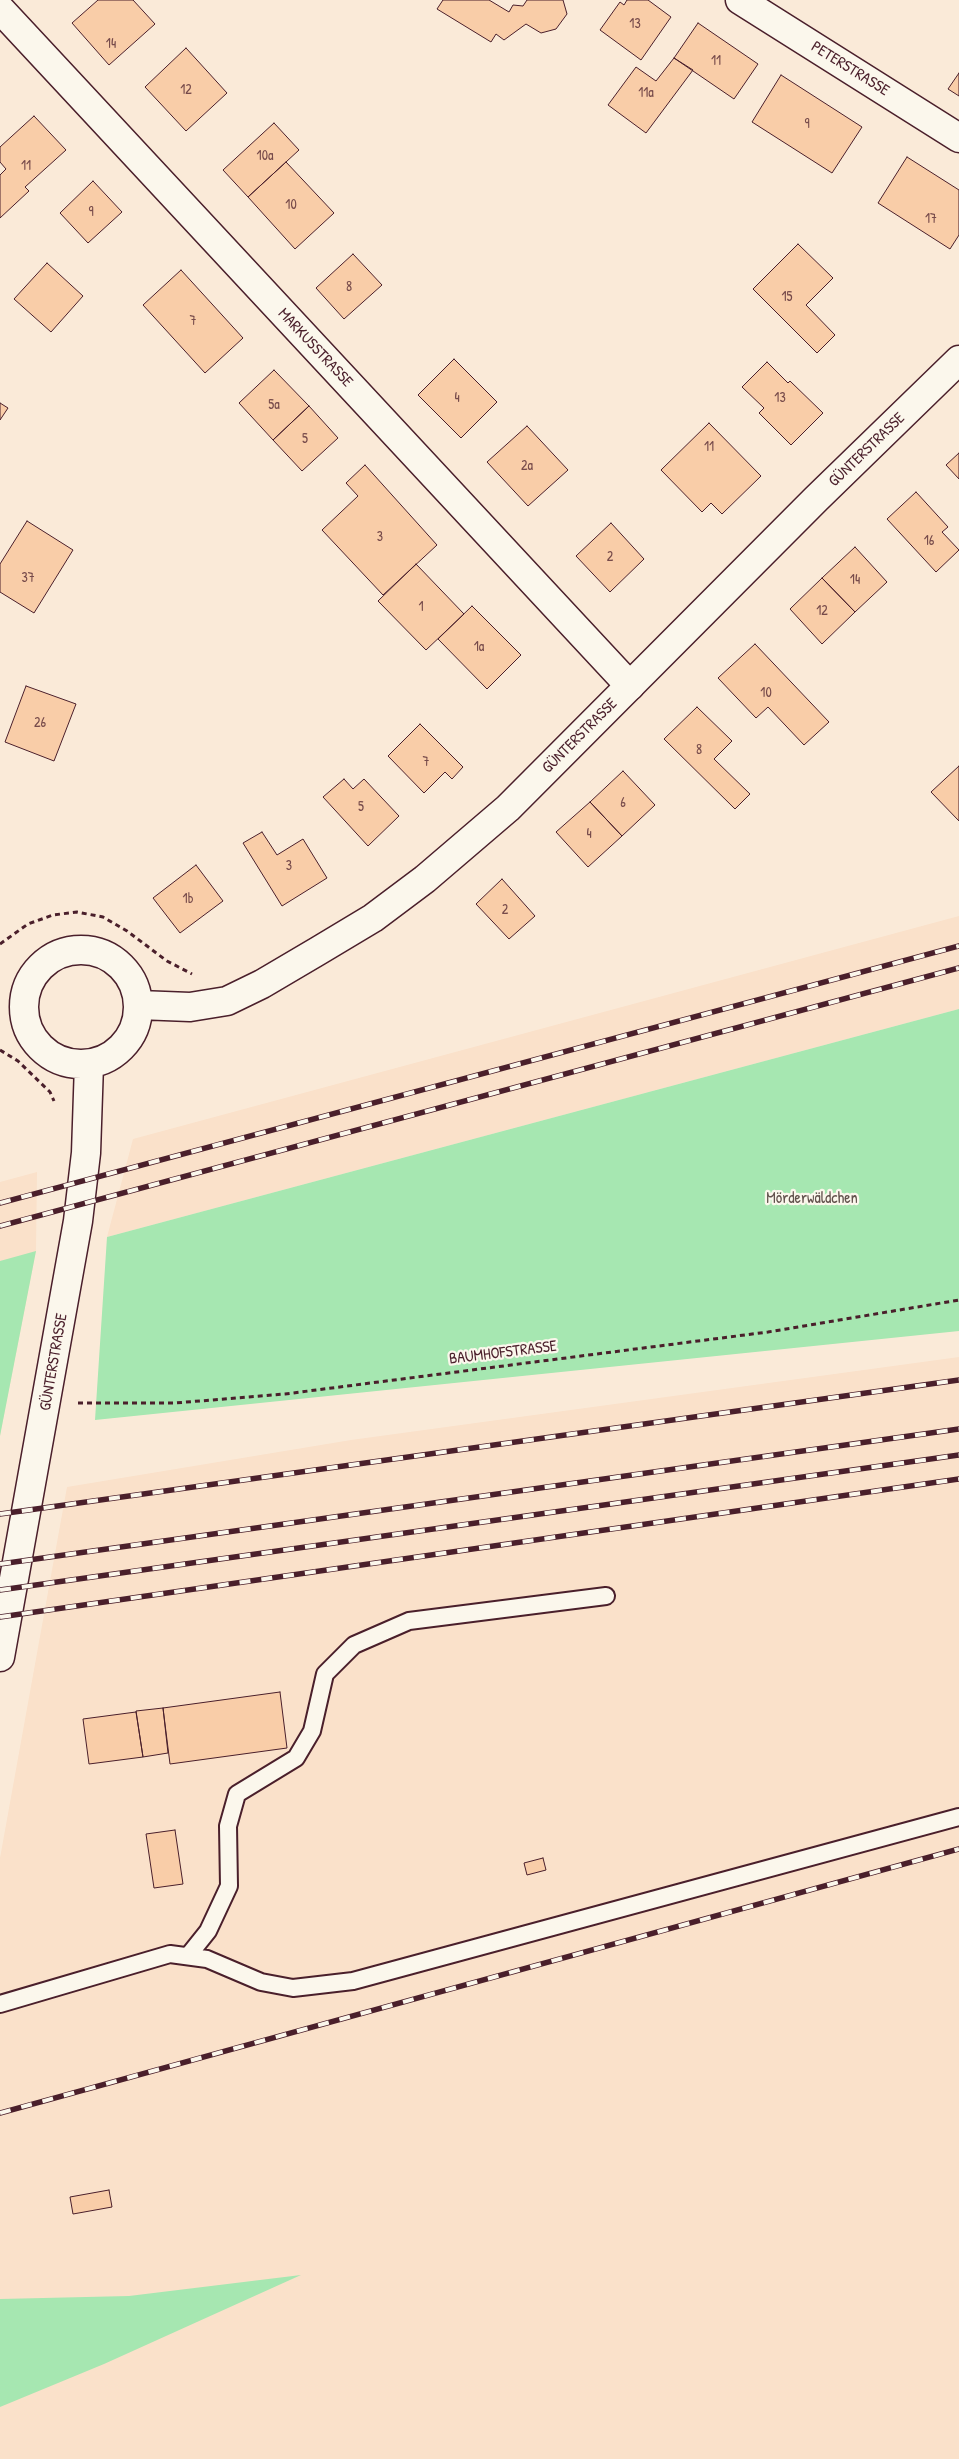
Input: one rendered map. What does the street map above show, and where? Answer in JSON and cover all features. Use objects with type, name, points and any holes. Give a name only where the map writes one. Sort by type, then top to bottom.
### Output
[{"type":"street","name":"PETERSTRASSE","points":[[740,0],[959,138]]},
{"type":"street","name":"MARKUSSTRASSE","points":[[0,9],[630,686]]},
{"type":"street","name":"GÜNTERSTRASSE","points":[[139,1005],[190,1007],[226,1001],[262,984],[372,918],[425,879],[508,808],[835,480],[959,360]]},
{"type":"street","points":[[72,950],[92,950],[110,957],[125,970],[134,986],[139,1005],[136,1022],[130,1037],[119,1050],[106,1059],[90,1064],[64,1062],[42,1050],[11,1003],[28,984],[38,968],[54,956],[72,950]]},
{"type":"street","name":"GÜNTERSTRASSE","points":[[0,1657],[47,1404],[78,1221],[86,1153],[90,1064]]},
{"type":"lane","points":[[188,1956],[208,1931],[229,1886],[228,1826],[237,1794],[296,1758],[312,1731],[325,1674],[354,1645],[409,1621],[606,1596]]},
{"type":"lane","points":[[0,2004],[170,1954],[207,1959],[261,1982],[294,1988],[353,1981],[959,1817]]},
{"type":"path","points":[[0,944],[28,924],[53,915],[76,912],[102,917],[127,932],[167,961],[192,972],[190,1007]]},
{"type":"path","points":[[0,1050],[18,1061],[50,1092],[56,1108]]},
{"type":"path","name":"BAUMHOFSTRASSE","points":[[47,1404],[175,1403],[285,1394],[768,1332],[959,1300]]},
{"type":"shaded area","points":[[959,916],[959,1009],[107,1237],[133,1139]]},
{"type":"shaded area","points":[[37,1172],[36,1251],[0,1436],[0,1182]]},
{"type":"shaded area","points":[[959,1357],[959,2459],[0,2459],[0,1858],[67,1487],[351,1440]]},
{"type":"green space","name":"Mörderwäldchen","points":[[959,1009],[959,1331],[95,1420],[107,1237]]},
{"type":"green space","points":[[36,1251],[0,1436],[0,1261]]},
{"type":"green space","points":[[301,2275],[104,2364],[0,2407],[0,2299],[129,2296]]},
{"type":"building","points":[[98,0],[133,0],[155,24],[109,65],[72,23]]},
{"type":"building","points":[[443,0],[489,0],[509,12],[513,5],[523,6],[527,0],[563,0],[567,14],[556,29],[541,33],[526,24],[504,40],[496,34],[491,42],[437,9]]},
{"type":"building","points":[[627,0],[648,0],[671,17],[641,60],[600,30],[620,2],[624,5]]},
{"type":"building","points":[[698,23],[758,64],[734,99],[674,58]]},
{"type":"building","points":[[186,48],[227,93],[186,131],[145,87]]},
{"type":"building","points":[[674,58],[693,70],[646,133],[608,105],[636,67],[656,81]]},
{"type":"building","points":[[959,73],[959,96],[948,89]]},
{"type":"building","points":[[781,75],[862,127],[832,173],[752,122]]},
{"type":"building","points":[[34,116],[66,150],[25,187],[29,191],[0,218],[0,175],[6,169],[0,162],[0,147]]},
{"type":"building","points":[[274,123],[299,150],[248,197],[223,170]]},
{"type":"building","points":[[907,157],[959,190],[959,235],[950,249],[878,203]]},
{"type":"building","points":[[286,162],[334,213],[295,249],[248,197]]},
{"type":"building","points":[[93,181],[122,212],[88,243],[60,213]]},
{"type":"building","points":[[798,244],[833,278],[806,305],[835,335],[817,353],[753,289]]},
{"type":"building","points":[[353,254],[382,285],[344,319],[316,288]]},
{"type":"building","points":[[47,263],[83,296],[51,332],[14,299]]},
{"type":"building","points":[[181,270],[243,338],[205,373],[143,305]]},
{"type":"building","points":[[454,359],[497,402],[461,438],[418,395]]},
{"type":"building","points":[[767,362],[823,413],[791,445],[759,413],[764,408],[742,387]]},
{"type":"building","points":[[274,370],[309,406],[273,440],[239,403]]},
{"type":"building","points":[[0,403],[8,408],[0,420]]},
{"type":"building","points":[[309,406],[338,438],[302,471],[273,440]]},
{"type":"building","points":[[709,423],[761,476],[722,514],[711,503],[702,512],[661,470]]},
{"type":"building","points":[[527,426],[568,470],[528,506],[487,462]]},
{"type":"building","points":[[959,453],[959,479],[946,465]]},
{"type":"building","points":[[365,465],[437,545],[383,595],[322,530],[358,496],[346,483]]},
{"type":"building","points":[[916,492],[948,527],[942,532],[959,550],[936,572],[887,519]]},
{"type":"building","points":[[27,521],[73,550],[34,613],[0,592],[0,564]]},
{"type":"building","points":[[611,523],[644,559],[610,592],[576,556]]},
{"type":"building","points":[[855,547],[887,582],[855,612],[822,578]]},
{"type":"building","points":[[416,564],[464,614],[426,650],[378,601]]},
{"type":"building","points":[[822,578],[855,612],[822,644],[790,609]]},
{"type":"building","points":[[472,606],[521,655],[487,689],[438,639]]},
{"type":"building","points":[[755,644],[829,722],[804,745],[768,707],[756,718],[718,678]]},
{"type":"building","points":[[26,686],[76,704],[54,761],[5,742]]},
{"type":"building","points":[[697,707],[732,741],[714,759],[750,794],[735,809],[664,739]]},
{"type":"building","points":[[420,724],[463,767],[452,779],[445,772],[424,793],[388,756]]},
{"type":"building","points":[[959,766],[959,821],[931,792]]},
{"type":"building","points":[[623,771],[655,805],[622,836],[590,802]]},
{"type":"building","points":[[344,779],[353,789],[364,779],[399,816],[368,846],[323,797]]},
{"type":"building","points":[[590,802],[622,836],[588,867],[556,832]]},
{"type":"building","points":[[262,832],[277,855],[303,839],[327,878],[282,906],[243,843]]},
{"type":"building","points":[[196,865],[223,901],[180,933],[153,898]]},
{"type":"building","points":[[502,879],[535,916],[509,939],[476,904]]},
{"type":"building","points":[[280,1692],[287,1748],[170,1764],[163,1708]]},
{"type":"building","points":[[163,1708],[168,1753],[143,1757],[136,1711]]},
{"type":"building","points":[[136,1712],[143,1757],[89,1764],[83,1719]]},
{"type":"building","points":[[175,1830],[183,1884],[154,1888],[146,1834]]},
{"type":"building","points":[[543,1858],[546,1870],[527,1875],[524,1863]]},
{"type":"building","points":[[109,2190],[112,2207],[73,2214],[70,2197]]},
{"type":"railway","points":[[0,1203],[959,946]]},
{"type":"railway","points":[[0,1226],[959,968]]},
{"type":"railway","points":[[0,1514],[959,1380]]},
{"type":"railway","points":[[0,1564],[959,1429]]},
{"type":"railway","points":[[0,1590],[959,1455]]},
{"type":"railway","points":[[0,1617],[959,1479]]},
{"type":"railway","points":[[0,2113],[959,1849]]}]
